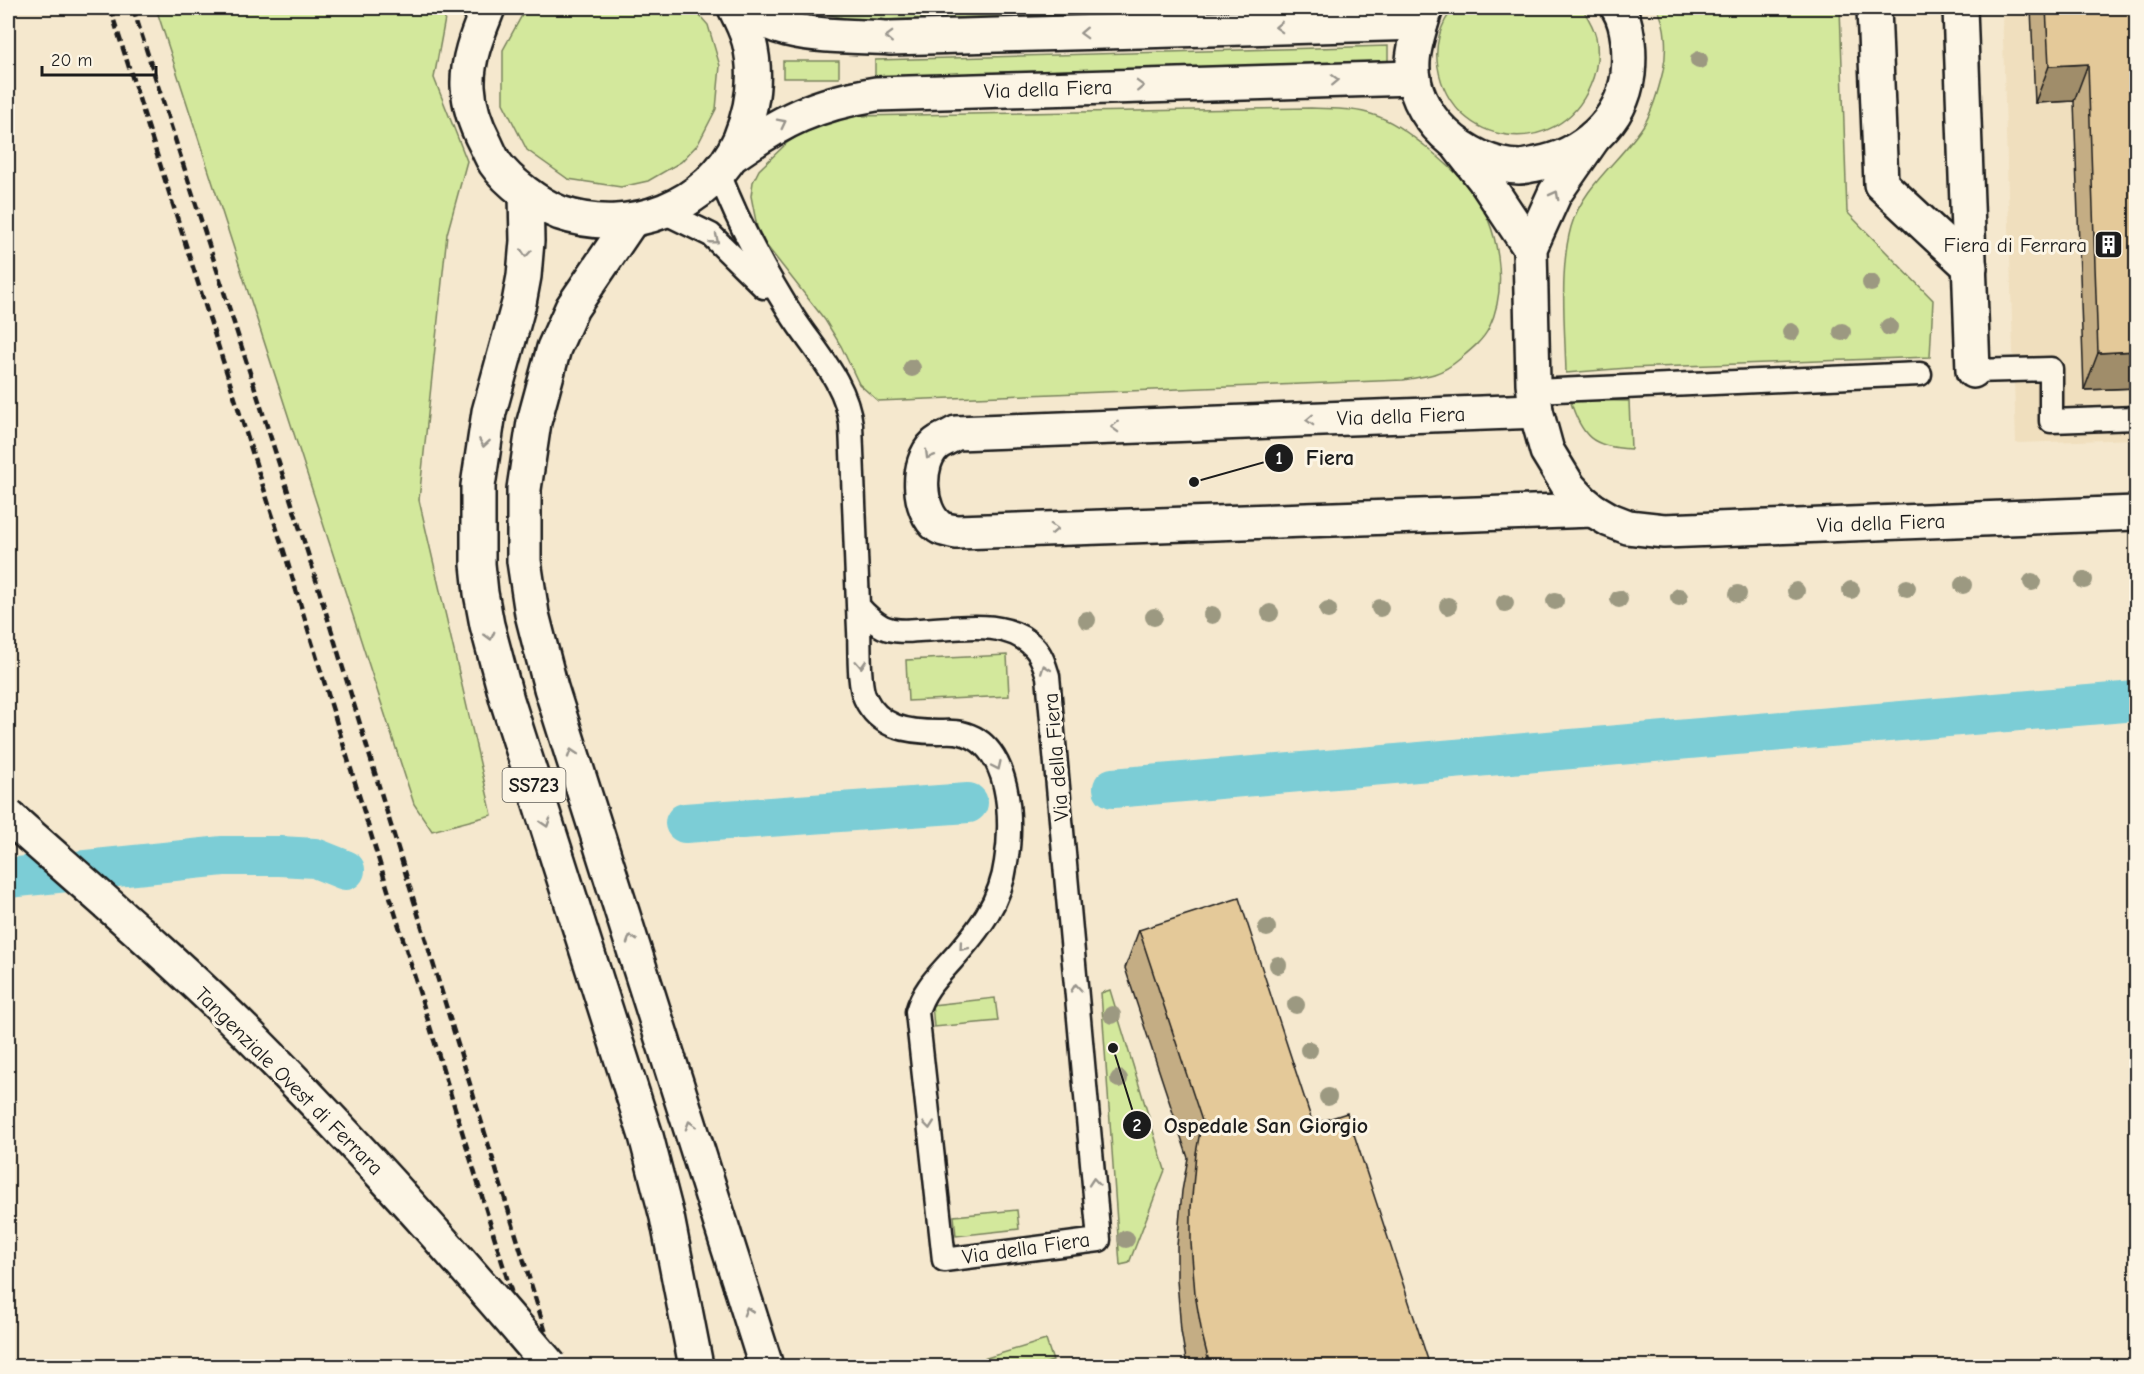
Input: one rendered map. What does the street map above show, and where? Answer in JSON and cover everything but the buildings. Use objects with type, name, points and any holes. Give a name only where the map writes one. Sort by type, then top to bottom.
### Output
[{"type":"main road","name":"Via della Fiera","points":[[488,8],[473,45],[468,87],[477,128],[496,165],[526,194],[559,212],[595,221],[632,221],[664,212],[694,196],[726,164],[769,130],[804,112],[844,99],[876,94],[1414,78]]},
{"type":"main road","name":"Via della Fiera","points":[[726,164],[749,118],[755,79],[749,40],[735,8]]},
{"type":"main road","name":"Via della Fiera","points":[[740,8],[766,22],[785,28],[805,32],[890,38],[1424,15],[1413,61],[1414,78],[1420,101],[1440,130],[1458,146],[1484,179],[1530,248]]},
{"type":"main road","name":"Via della Fiera","points":[[1618,8],[1627,39],[1629,58],[1627,83],[1620,103],[1555,193],[1530,248],[1535,401],[1540,431],[1552,461],[1569,487],[1593,510],[1610,520],[1628,527],[1664,531],[2136,513]]},
{"type":"main road","points":[[1874,8],[1881,184],[1970,267]]},
{"type":"main road","points":[[1960,8],[1973,371]]},
{"type":"main road","name":"Via della Fiera","points":[[1458,146],[1490,160],[1519,167],[1547,162],[1576,151],[1594,137]]},
{"type":"main road","name":"SS723","points":[[526,194],[527,241],[524,276],[519,303],[489,412],[478,486],[478,564],[481,593],[507,700],[646,1136],[667,1217],[696,1366]]},
{"type":"main road","name":"SS723","points":[[632,221],[572,308],[554,348],[534,422],[524,489],[526,586],[551,688],[766,1366]]},
{"type":"main road","name":"Via della Fiera","points":[[1535,401],[956,433],[935,445],[924,463],[921,482],[923,498],[930,516],[939,527],[957,532],[1593,510]]},
{"type":"main road","name":"Tangenziale Ovest di Ferrara","points":[[8,816],[248,1034],[408,1203],[550,1366]]},
{"type":"lane","points":[[726,164],[753,251],[794,318]]},
{"type":"lane","points":[[664,212],[711,235],[742,263],[794,318]]},
{"type":"lane","name":"Via della Fiera","points":[[794,318],[837,381],[850,413],[858,606],[864,696],[887,724],[899,729],[960,733],[977,740],[993,756],[1002,775],[1010,816],[1006,864],[996,900],[981,926],[925,991],[917,1012],[944,1260],[1099,1240],[1048,676],[1043,662],[1035,648],[1019,636],[999,628],[900,631],[884,628],[858,606]]},
{"type":"lane","points":[[1973,371],[2051,369],[2051,421],[2136,418]]},
{"type":"lane","name":"Via della Fiera","points":[[1535,401],[1920,374]]},
{"type":"shaded area","points":[[2002,8],[2136,8],[2136,439],[2016,443]]},
{"type":"green space","points":[[156,8],[447,8],[434,78],[467,161],[447,234],[419,500],[492,815],[432,831],[414,804]]},
{"type":"green space","points":[[526,8],[693,8],[708,25],[720,66],[716,109],[698,144],[681,162],[648,181],[621,187],[568,179],[527,150],[503,103],[503,50]]},
{"type":"green space","points":[[803,8],[1315,8],[883,20],[848,19]]},
{"type":"green space","points":[[1454,8],[1582,8],[1595,33],[1597,55],[1596,68],[1590,86],[1575,110],[1555,126],[1532,134],[1507,135],[1484,128],[1463,115],[1447,94],[1437,59],[1442,28]]},
{"type":"green space","points":[[1657,8],[1840,8],[1847,212],[1933,300],[1930,357],[1628,368],[1566,373],[1564,280],[1571,227],[1585,198],[1636,136],[1651,111],[1660,84],[1665,55],[1664,31]]},
{"type":"green space","points":[[1388,46],[1388,63],[875,77],[875,60]]},
{"type":"green space","points":[[783,61],[839,61],[839,78],[783,78]]},
{"type":"green space","points":[[1311,108],[1359,111],[1394,124],[1449,166],[1481,205],[1494,238],[1498,257],[1499,294],[1487,332],[1473,348],[1449,367],[1430,375],[1403,380],[878,401],[859,384],[841,346],[825,320],[766,245],[757,227],[751,196],[753,182],[759,170],[788,142],[824,123],[856,116]]},
{"type":"green space","points":[[1570,400],[1629,401],[1631,449],[1607,446],[1590,438],[1579,423]]},
{"type":"green space","points":[[1007,655],[1009,696],[908,701],[906,660]]},
{"type":"green space","points":[[1110,990],[1165,1170],[1129,1263],[1120,1265],[1101,993]]},
{"type":"green space","points":[[995,998],[998,1021],[934,1027],[932,1005]]},
{"type":"green space","points":[[1017,1210],[1019,1229],[956,1236],[954,1216]]},
{"type":"green space","points":[[1046,1340],[1053,1361],[1036,1366],[985,1366],[983,1359]]},
{"type":"waterway","points":[[1113,788],[2136,701]]},
{"type":"waterway","points":[[685,823],[968,803]]},
{"type":"waterway","points":[[8,878],[223,856],[315,858],[345,870]]},
{"type":"railway","points":[[110,8],[288,564],[534,1366]]},
{"type":"railway","points":[[133,8],[309,557],[556,1366]]},
{"type":"place","name":"Fiera di Ferrara","points":[[2108,245]]},
{"type":"place","name":"Fiera","points":[[1194,482]]},
{"type":"place","name":"Ospedale San Giorgio","points":[[1113,1048]]}]
